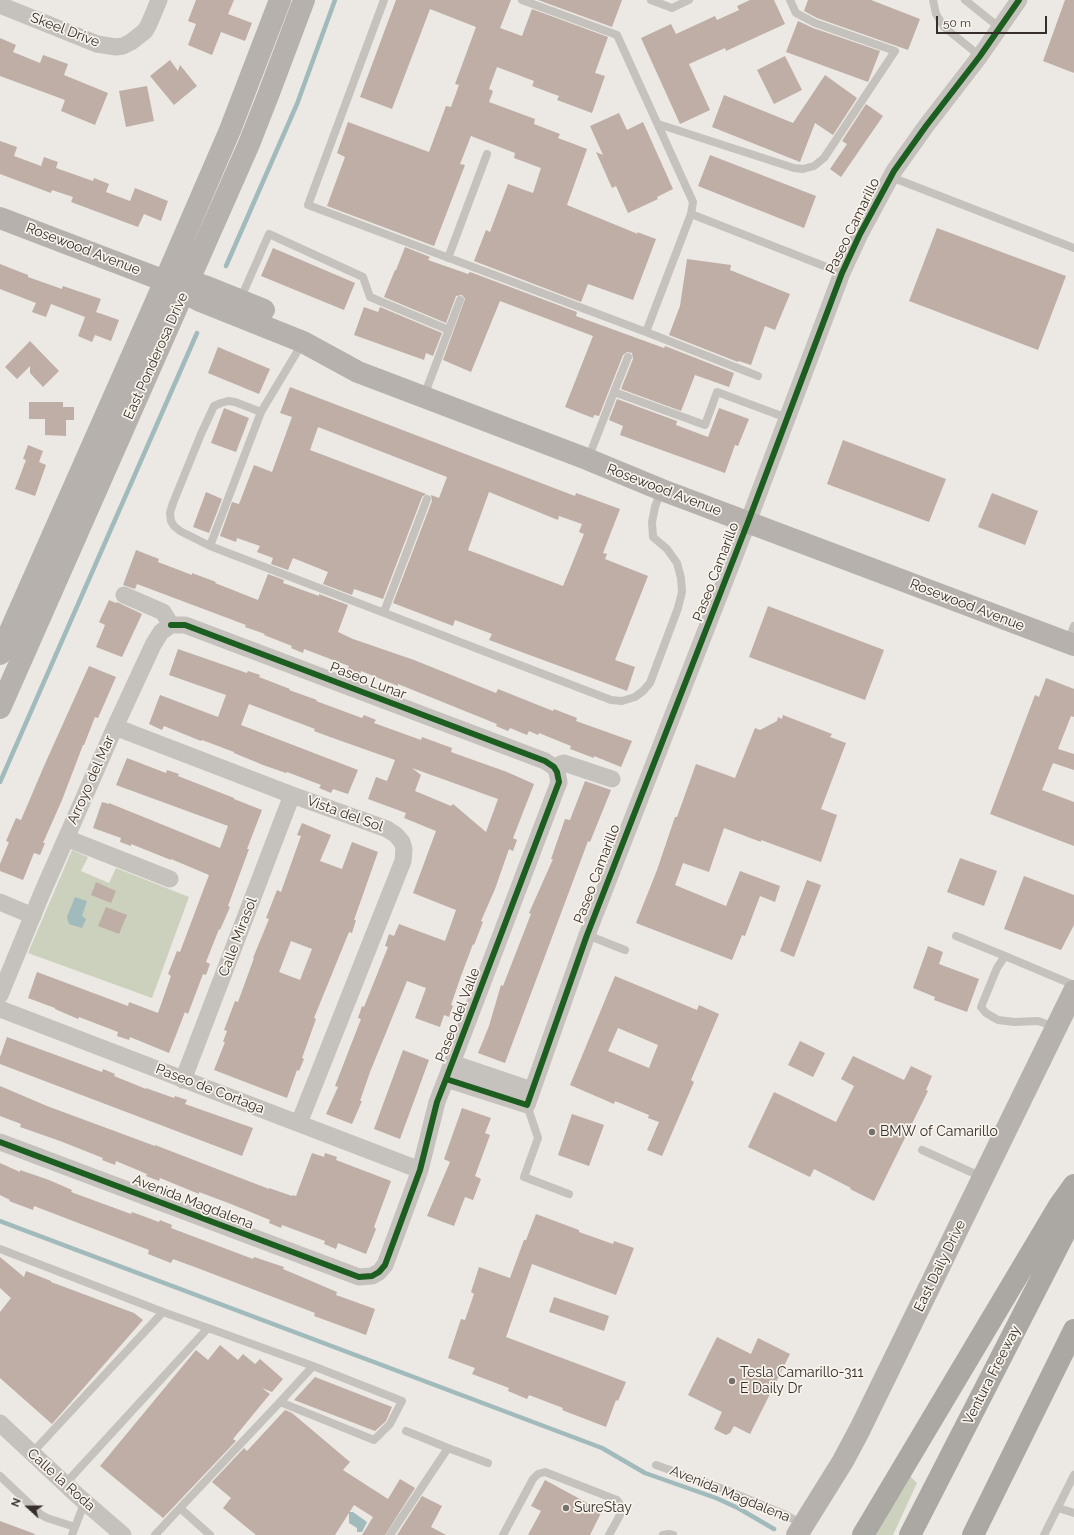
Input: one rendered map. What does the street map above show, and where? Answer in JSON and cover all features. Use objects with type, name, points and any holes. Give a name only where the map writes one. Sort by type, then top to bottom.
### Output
[{"type":"highway","points":[[863,1535],[1059,1206],[1074,1185]]},
{"type":"highway","name":"Ventura Freeway","points":[[910,1535],[1074,1215]]},
{"type":"highway","points":[[973,1535],[1074,1330]]},
{"type":"main road","name":"East Ponderosa Drive","points":[[0,654],[233,124],[280,0]]},
{"type":"main road","name":"East Ponderosa Drive","points":[[0,708],[249,144],[270,93],[304,0]]},
{"type":"main road","name":"Rosewood Avenue","points":[[0,218],[165,280],[240,300],[273,314],[304,342]]},
{"type":"main road","name":"Rosewood Avenue","points":[[186,286],[198,300],[304,342],[358,372],[587,459],[662,490],[1072,638]]},
{"type":"main road","name":"East Daily Drive","points":[[800,1530],[843,1461],[860,1429],[1074,991]]},
{"type":"street","name":"Skeel Drive","points":[[0,5],[97,44],[116,47],[123,46],[131,42],[144,31],[149,24],[159,0]]},
{"type":"street","name":"Paseo Camarillo","points":[[530,1098],[587,935],[748,522],[842,273],[860,234],[891,177],[926,126],[980,56],[1019,0]]},
{"type":"street","points":[[124,595],[162,612],[171,625]]},
{"type":"street","name":"Arroyo del Mar","points":[[0,994],[115,726],[153,645],[161,632],[171,625]]},
{"type":"street","name":"Paseo Lunar","points":[[171,625],[185,625],[545,761],[554,767]]},
{"type":"street","name":"Vista del Sol","points":[[115,726],[292,795],[387,829],[396,835],[402,842],[404,849],[403,861],[299,1123]]},
{"type":"street","points":[[554,767],[564,763],[612,780]]},
{"type":"street","name":"Paseo del Valle","points":[[379,1272],[384,1265],[420,1170],[437,1102],[559,782],[557,772],[554,767]]},
{"type":"street","name":"Calle Mirasol","points":[[183,1080],[292,795]]},
{"type":"street","points":[[66,838],[170,879]]},
{"type":"street","points":[[0,902],[33,916]]},
{"type":"street","name":"Paseo de Cortaga","points":[[0,1009],[420,1170]]},
{"type":"street","points":[[452,1063],[530,1098]]},
{"type":"street","points":[[446,1078],[530,1098]]},
{"type":"street","name":"Avenida Magdalena","points":[[0,1142],[359,1277],[372,1276],[379,1272]]},
{"type":"street","name":"Calle la Roda","points":[[0,1423],[65,1484],[123,1535]]},
{"type":"lane","points":[[384,0],[308,205],[646,332],[758,376]]},
{"type":"lane","points":[[522,0],[616,36],[658,124],[692,202],[691,214],[646,332]]},
{"type":"lane","points":[[652,0],[672,8],[689,0]]},
{"type":"lane","points":[[658,124],[794,168],[803,169],[814,166],[824,158],[895,51],[815,23],[796,13],[790,0]]},
{"type":"lane","points":[[933,0],[936,14],[944,27],[980,56]]},
{"type":"lane","points":[[965,0],[1000,28]]},
{"type":"lane","points":[[448,258],[487,154]]},
{"type":"lane","points":[[891,177],[1074,248]]},
{"type":"lane","points":[[691,214],[842,273]]},
{"type":"lane","points":[[240,300],[269,234],[363,277],[370,297],[449,330]]},
{"type":"lane","points":[[423,397],[460,300]]},
{"type":"lane","points":[[210,546],[261,412],[304,342]]},
{"type":"lane","points":[[587,459],[628,357]]},
{"type":"lane","points":[[614,392],[705,425],[718,392],[787,418]]},
{"type":"lane","points":[[261,412],[228,401],[221,402],[214,406],[201,434],[170,513],[171,521],[180,531],[210,546],[612,700],[622,701],[635,697],[644,691],[650,683],[678,608],[682,592],[681,578],[677,563],[667,549],[653,537],[652,522],[655,507],[662,490]]},
{"type":"lane","points":[[384,612],[427,499]]},
{"type":"lane","points":[[587,935],[625,950]]},
{"type":"lane","points":[[956,936],[1074,985]]},
{"type":"lane","points":[[1005,956],[997,968],[981,1007],[986,1013],[998,1020],[1014,1022],[1038,1021],[1056,1027]]},
{"type":"lane","points":[[530,1098],[538,1138],[524,1177],[569,1194]]},
{"type":"lane","points":[[922,1150],[983,1178]]},
{"type":"lane","points":[[0,1249],[163,1312],[313,1366],[402,1401],[390,1424],[374,1440],[280,1402]]},
{"type":"lane","points":[[32,1453],[163,1312]]},
{"type":"lane","points":[[65,1484],[208,1328]]},
{"type":"lane","points":[[155,1535],[313,1366]]},
{"type":"lane","points":[[406,1431],[488,1463]]},
{"type":"lane","points":[[390,1535],[448,1448]]},
{"type":"lane","name":"Avenida Magdalena","points":[[656,1465],[726,1490],[786,1515],[800,1530]]},
{"type":"lane","points":[[503,1535],[533,1479],[538,1474],[545,1472],[617,1500],[622,1508],[620,1515],[608,1535]]},
{"type":"lane","points":[[1044,1535],[1074,1475]]},
{"type":"lane","points":[[0,1476],[40,1514],[73,1531],[85,1501]]},
{"type":"lane","points":[[180,1508],[210,1535]]},
{"type":"lane","points":[[1058,1508],[1074,1513]]},
{"type":"lane","points":[[664,1535],[673,1535]]},
{"type":"green space","points":[[72,850],[88,857],[81,871],[109,883],[116,868],[189,897],[152,998],[28,953]]},
{"type":"green space","points":[[908,1474],[917,1483],[893,1535],[870,1535]]},
{"type":"water","points":[[75,897],[87,901],[82,916],[86,919],[82,928],[69,924],[67,917]]},
{"type":"water","points":[[349,1512],[353,1512],[367,1522],[362,1532],[357,1532],[357,1528],[349,1523]]},
{"type":"building","points":[[196,0],[234,0],[228,14],[252,23],[245,41],[221,32],[212,55],[188,45],[196,24],[188,21]]},
{"type":"building","points":[[396,0],[511,0],[500,28],[522,36],[532,9],[608,37],[595,73],[605,76],[592,113],[557,100],[559,96],[532,86],[534,81],[497,67],[489,89],[493,91],[489,102],[535,119],[534,124],[560,134],[558,138],[587,149],[567,205],[638,234],[637,232],[656,239],[633,300],[588,284],[581,302],[474,261],[486,230],[490,232],[508,184],[533,193],[541,168],[514,158],[515,153],[471,136],[460,164],[465,165],[434,246],[327,206],[345,157],[337,153],[348,122],[429,152],[446,106],[451,107],[459,85],[455,84],[476,27],[430,9],[392,109],[360,97]]},
{"type":"building","points":[[538,0],[622,0],[612,27]]},
{"type":"building","points":[[750,0],[774,0],[785,24],[726,51],[725,48],[689,64],[710,110],[680,124],[641,38],[671,24],[676,34],[715,16],[717,20],[739,10],[737,6]]},
{"type":"building","points":[[808,0],[871,0],[920,19],[908,50],[817,18],[804,11]]},
{"type":"building","points":[[1065,0],[1074,0],[1074,73],[1043,61]]},
{"type":"building","points":[[798,21],[813,28],[880,51],[868,82],[786,52]]},
{"type":"building","points":[[0,38],[16,45],[13,52],[40,63],[43,55],[68,64],[64,75],[108,93],[95,125],[61,111],[65,100],[0,76]]},
{"type":"building","points":[[785,56],[802,90],[774,104],[757,70]]},
{"type":"building","points":[[170,60],[178,71],[180,65],[197,86],[174,105],[150,76]]},
{"type":"building","points":[[825,75],[857,98],[833,135],[815,123],[800,162],[712,127],[724,95],[793,123]]},
{"type":"building","points":[[147,86],[154,121],[126,127],[119,91]]},
{"type":"building","points":[[866,104],[883,116],[841,177],[830,169],[847,144],[842,141]]},
{"type":"building","points":[[619,113],[627,130],[643,122],[673,189],[657,197],[658,199],[628,213],[616,186],[612,188],[596,152],[603,155],[590,126]]},
{"type":"building","points":[[0,141],[17,147],[14,156],[41,166],[44,157],[58,162],[56,168],[93,181],[94,178],[109,184],[106,192],[130,201],[135,188],[168,201],[161,221],[144,214],[138,227],[71,202],[73,197],[52,190],[51,193],[0,174]]},
{"type":"building","points":[[710,155],[816,196],[804,228],[698,186]]},
{"type":"building","points":[[937,228],[1066,276],[1038,350],[909,301]]},
{"type":"building","points":[[405,247],[430,257],[428,260],[468,274],[470,272],[577,312],[576,316],[664,348],[665,346],[734,373],[729,387],[695,375],[681,411],[621,389],[633,359],[632,353],[627,352],[623,355],[599,416],[594,415],[593,418],[565,407],[593,336],[500,301],[471,372],[443,360],[465,299],[462,295],[456,296],[446,323],[384,297]]},
{"type":"building","points":[[273,248],[355,283],[344,310],[261,276]]},
{"type":"building","points":[[687,259],[731,265],[730,270],[790,294],[775,330],[765,326],[751,365],[738,362],[669,335],[680,306]]},
{"type":"building","points":[[0,264],[28,275],[28,277],[62,289],[63,286],[101,299],[96,312],[119,320],[111,341],[95,335],[92,342],[78,336],[85,317],[51,304],[46,317],[32,312],[36,303],[0,289]]},
{"type":"building","points":[[364,307],[378,312],[380,307],[442,333],[433,356],[426,353],[424,360],[354,335]]},
{"type":"building","points":[[30,341],[59,371],[43,387],[30,373],[30,366],[17,379],[5,367]]},
{"type":"building","points":[[218,347],[270,369],[259,394],[208,373]]},
{"type":"building","points":[[290,387],[575,496],[576,493],[620,509],[603,553],[607,554],[605,559],[648,576],[615,660],[635,667],[627,691],[489,640],[492,634],[455,620],[453,626],[393,603],[432,501],[431,495],[439,498],[447,477],[318,427],[310,450],[426,494],[422,497],[383,599],[354,589],[352,595],[323,584],[328,572],[293,558],[288,570],[271,564],[273,558],[257,552],[260,546],[237,538],[236,542],[220,536],[232,502],[239,504],[254,465],[272,472],[292,417],[280,413]],"holes":[[[489,492],[558,520],[559,516],[582,524],[579,532],[584,534],[563,586],[468,550]]]},
{"type":"building","points":[[617,399],[677,421],[676,425],[708,437],[719,408],[749,419],[738,446],[735,445],[725,473],[620,435],[623,426],[609,420]]},
{"type":"building","points":[[29,402],[63,402],[63,407],[74,407],[74,420],[66,420],[66,436],[45,435],[45,419],[29,419]]},
{"type":"building","points":[[224,408],[249,418],[236,452],[211,443]]},
{"type":"building","points":[[843,440],[946,479],[929,522],[827,484]]},
{"type":"building","points":[[28,445],[43,451],[39,462],[46,465],[35,496],[15,489],[26,460],[23,459]]},
{"type":"building","points":[[206,492],[222,499],[209,533],[193,527]]},
{"type":"building","points":[[992,493],[1038,511],[1025,545],[978,527]]},
{"type":"building","points":[[136,550],[159,559],[158,562],[192,575],[192,573],[216,582],[215,583],[258,600],[268,574],[284,580],[283,583],[348,605],[338,632],[353,639],[414,660],[496,693],[498,689],[553,711],[554,709],[577,718],[576,721],[632,741],[621,767],[594,756],[594,758],[570,749],[571,746],[539,733],[538,735],[529,731],[527,735],[510,728],[508,731],[496,726],[497,724],[398,684],[398,686],[361,671],[360,674],[347,670],[349,666],[304,649],[303,653],[291,648],[292,646],[245,627],[246,625],[137,584],[135,589],[123,585]]},
{"type":"building","points":[[109,600],[116,603],[117,602],[142,614],[122,657],[96,647],[105,625],[99,622]]},
{"type":"building","points":[[768,606],[884,650],[865,700],[749,657]]},
{"type":"building","points":[[178,649],[247,673],[248,671],[260,675],[259,677],[317,700],[316,701],[362,718],[364,715],[376,720],[374,723],[421,740],[422,737],[452,748],[451,752],[507,772],[534,784],[513,838],[517,840],[513,851],[509,849],[495,889],[481,921],[483,922],[461,976],[451,1005],[453,1006],[449,1017],[444,1015],[440,1027],[415,1018],[426,988],[407,981],[370,1072],[360,1101],[362,1101],[352,1124],[326,1114],[338,1087],[335,1086],[361,1019],[358,1018],[362,1006],[364,1007],[388,947],[385,946],[389,934],[394,936],[399,924],[445,941],[456,910],[413,893],[436,831],[404,818],[406,813],[368,799],[376,777],[387,781],[395,760],[314,731],[315,729],[249,704],[241,725],[358,770],[348,794],[333,789],[331,793],[319,788],[321,785],[287,772],[286,773],[263,765],[234,752],[164,726],[162,730],[149,724],[160,695],[218,717],[226,695],[169,675]],"holes":[[[412,768],[498,799],[486,832],[453,804],[451,806],[415,791],[421,775]]]},
{"type":"building","points":[[89,666],[116,677],[98,718],[95,717],[83,745],[62,800],[43,843],[45,843],[40,855],[34,853],[23,880],[0,871],[0,864],[9,842],[6,841],[16,818],[21,820]]},
{"type":"building","points":[[1046,678],[1074,689],[1074,717],[1071,716],[1058,749],[1074,754],[1074,770],[1053,763],[1042,790],[1074,802],[1074,846],[990,814],[1035,695],[1039,697]]},
{"type":"building","points":[[783,715],[832,734],[830,737],[846,743],[821,809],[837,815],[821,862],[724,828],[709,872],[683,863],[675,885],[726,906],[740,871],[780,886],[775,902],[760,896],[745,936],[742,935],[732,960],[636,923],[696,764],[735,778],[755,728],[760,730],[777,721],[778,717],[782,719]]},
{"type":"building","points":[[127,758],[166,773],[167,770],[179,774],[178,776],[262,810],[228,906],[230,907],[220,930],[219,929],[206,962],[210,964],[206,975],[203,974],[188,1014],[185,1012],[169,1053],[130,1037],[129,1040],[117,1036],[118,1032],[79,1017],[78,1019],[55,1008],[28,998],[37,972],[128,1006],[129,1002],[158,1013],[171,976],[168,974],[177,951],[180,952],[209,875],[131,844],[131,846],[120,842],[121,838],[93,828],[102,802],[109,803],[220,848],[228,826],[116,785]]},
{"type":"building","points":[[585,781],[611,790],[590,842],[588,841],[505,1063],[478,1053],[489,1026],[501,985],[503,986],[531,914],[529,913],[553,859],[551,859],[565,819],[570,820]]},
{"type":"building","points":[[302,823],[331,835],[320,861],[342,869],[352,842],[378,852],[354,920],[356,920],[352,933],[349,932],[314,1018],[316,1019],[302,1058],[304,1059],[299,1071],[297,1070],[287,1098],[214,1070],[225,1042],[223,1042],[227,1031],[224,1030],[235,1001],[238,1002],[253,958],[269,919],[266,918],[277,890],[281,892],[301,836],[297,835]],"holes":[[[291,941],[312,949],[300,980],[279,972]]]},
{"type":"building","points":[[960,858],[997,871],[984,906],[947,892]]},
{"type":"building","points":[[1024,876],[1074,895],[1074,925],[1061,950],[1004,929]]},
{"type":"building","points":[[807,880],[821,885],[794,957],[780,951]]},
{"type":"building","points":[[96,882],[116,891],[111,903],[91,895]]},
{"type":"building","points":[[106,907],[127,915],[119,934],[98,926]]},
{"type":"building","points":[[928,946],[943,952],[939,964],[979,979],[967,1012],[934,1000],[935,997],[913,988]]},
{"type":"building","points":[[615,976],[697,1010],[699,1005],[719,1014],[691,1080],[694,1082],[662,1156],[647,1150],[659,1122],[648,1118],[649,1115],[615,1101],[614,1104],[570,1085]],"holes":[[[618,1028],[658,1045],[649,1068],[608,1051]]]},
{"type":"building","points":[[7,1037],[102,1072],[103,1069],[115,1074],[114,1076],[146,1089],[174,1098],[175,1096],[187,1100],[185,1104],[253,1128],[242,1156],[0,1064],[0,1057]]},
{"type":"building","points":[[800,1041],[825,1053],[813,1077],[788,1065]]},
{"type":"building","points":[[403,1050],[429,1060],[400,1139],[374,1129]]},
{"type":"building","points":[[853,1056],[904,1080],[911,1066],[932,1076],[926,1090],[928,1091],[874,1201],[814,1169],[810,1177],[748,1147],[774,1092],[836,1122],[854,1086],[841,1079]]},
{"type":"building","points":[[0,1086],[47,1106],[155,1145],[269,1189],[292,1196],[296,1196],[312,1153],[324,1157],[325,1153],[337,1157],[336,1160],[391,1181],[374,1227],[376,1229],[366,1254],[338,1243],[336,1249],[324,1244],[325,1241],[282,1225],[281,1228],[269,1223],[270,1220],[231,1204],[199,1192],[199,1194],[160,1178],[159,1181],[146,1176],[147,1174],[116,1161],[115,1165],[102,1160],[103,1158],[20,1127],[21,1124],[0,1116]]},
{"type":"building","points":[[462,1108],[491,1118],[485,1133],[490,1135],[475,1176],[481,1179],[473,1200],[465,1197],[454,1226],[427,1216],[450,1162],[444,1159]]},
{"type":"building","points":[[572,1114],[604,1125],[589,1166],[558,1155]]},
{"type":"building","points":[[0,1163],[20,1172],[20,1170],[49,1180],[72,1190],[71,1192],[131,1214],[132,1212],[159,1222],[160,1220],[172,1225],[171,1228],[253,1259],[254,1257],[284,1267],[283,1269],[337,1292],[336,1295],[375,1309],[366,1335],[314,1316],[315,1313],[173,1259],[171,1263],[148,1254],[149,1250],[34,1206],[33,1210],[9,1201],[10,1200],[0,1195]]},
{"type":"building","points":[[536,1214],[613,1244],[614,1241],[634,1248],[616,1295],[532,1264],[506,1337],[626,1382],[618,1401],[616,1400],[606,1427],[529,1395],[527,1399],[508,1391],[509,1388],[472,1374],[475,1368],[448,1358],[461,1319],[465,1320],[474,1294],[471,1292],[479,1267],[510,1278],[524,1240],[526,1240]]},
{"type":"building","points":[[0,1257],[24,1277],[26,1271],[134,1313],[143,1320],[52,1424],[0,1378],[0,1312],[11,1298],[0,1288]]},
{"type":"building","points":[[554,1297],[609,1316],[604,1331],[549,1312]]},
{"type":"building","points":[[717,1337],[751,1354],[758,1338],[790,1354],[750,1434],[734,1426],[730,1433],[726,1435],[714,1429],[722,1412],[688,1395]]},
{"type":"building","points":[[220,1345],[238,1360],[243,1354],[255,1364],[260,1359],[283,1379],[272,1392],[262,1388],[270,1394],[233,1439],[236,1441],[163,1518],[100,1466],[196,1350],[208,1360]]},
{"type":"building","points":[[315,1377],[392,1407],[386,1421],[375,1431],[294,1400]]},
{"type":"building","points":[[285,1410],[292,1413],[350,1462],[343,1470],[388,1499],[400,1479],[415,1488],[385,1535],[362,1535],[373,1517],[354,1505],[335,1535],[256,1535],[223,1508],[231,1498],[212,1482],[244,1448],[247,1451]]},
{"type":"building","name":"SureStay","points":[[545,1480],[602,1511],[590,1535],[528,1535],[541,1511],[531,1506]]},
{"type":"building","points":[[422,1496],[442,1506],[431,1527],[446,1535],[397,1535]]},
{"type":"building","points":[[0,1521],[35,1534],[0,1535]]},
{"type":"waterway","points":[[226,266],[297,104],[335,0]]},
{"type":"waterway","points":[[0,782],[197,333]]},
{"type":"waterway","points":[[0,1221],[602,1448],[645,1473],[716,1498],[738,1508],[774,1529]]},
{"type":"cycle path","points":[[446,1079],[527,1105],[587,935],[748,522],[842,273],[860,234],[894,171],[926,126],[980,56],[1019,0]]},
{"type":"cycle path","points":[[0,1142],[359,1277],[372,1276],[379,1272],[385,1265],[420,1170],[437,1102],[559,782],[557,772],[554,767],[545,761],[185,625],[171,625]]},
{"type":"place","name":"BMW of Camarillo","points":[[872,1132]]},
{"type":"place","name":"Tesla Camarillo-311 E Daily Dr","points":[[732,1381]]},
{"type":"place","name":"SureStay","points":[[566,1508]]}]
